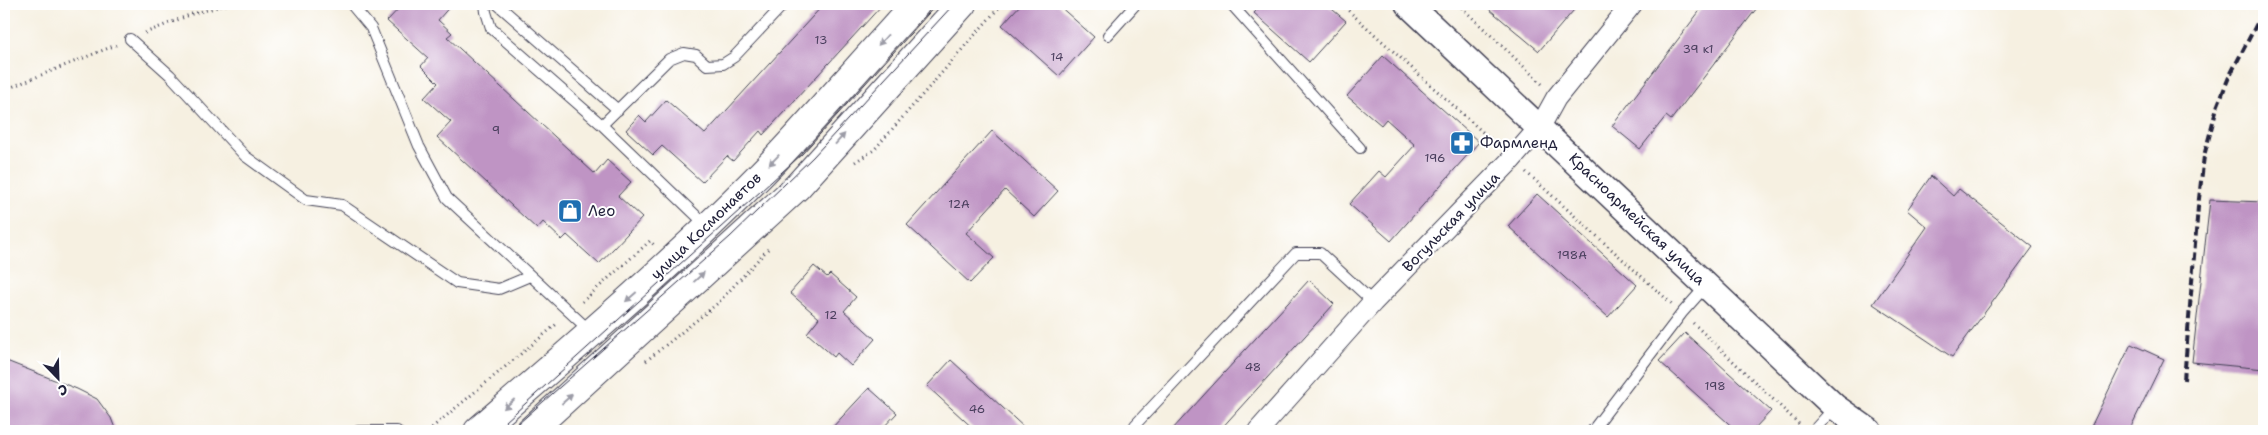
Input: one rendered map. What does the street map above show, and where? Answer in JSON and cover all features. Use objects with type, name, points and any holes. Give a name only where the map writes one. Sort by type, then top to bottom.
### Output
[{"type":"main road","name":"улица Космонавтов","points":[[478,431],[636,293],[708,226],[774,160],[916,4]]},
{"type":"main road","name":"улица Космонавтов","points":[[530,431],[797,187],[962,4]]},
{"type":"street","name":"Красноармейская улица","points":[[1408,4],[1835,408],[1869,431]]},
{"type":"street","name":"Вогульская улица","points":[[1258,431],[1374,302],[1512,159],[1540,127],[1556,98],[1632,4]]},
{"type":"lane","points":[[351,4],[371,28],[419,146],[447,198],[590,332]]},
{"type":"lane","points":[[485,4],[491,28],[602,125],[708,226]]},
{"type":"lane","points":[[497,4],[618,110]]},
{"type":"lane","points":[[602,125],[668,59],[684,53],[696,55],[707,65],[723,64],[734,57],[784,4]]},
{"type":"lane","points":[[1108,35],[1136,4]]},
{"type":"lane","points":[[1237,5],[1360,148]]},
{"type":"lane","points":[[130,40],[170,75],[245,156],[306,200],[342,205],[457,283],[499,289],[530,276]]},
{"type":"lane","points":[[1135,425],[1296,252],[1320,253],[1374,302]]},
{"type":"lane","points":[[1592,431],[1682,313],[1706,285]]},
{"type":"lane","points":[[1813,431],[1835,408]]},
{"type":"lane","points":[[358,431],[396,431]]},
{"type":"path","points":[[1340,4],[1682,313],[1800,425]]},
{"type":"path","points":[[1458,4],[1556,98]]},
{"type":"path","points":[[428,431],[570,313],[650,241]]},
{"type":"building","points":[[403,4],[452,4],[438,20],[452,33],[447,37],[595,174],[607,160],[631,182],[618,196],[642,218],[599,264],[567,235],[562,240],[543,222],[537,229],[437,137],[451,122],[424,98],[438,83],[421,66],[428,58],[387,21]]},
{"type":"building","points":[[824,4],[883,4],[763,135],[760,131],[733,161],[727,156],[702,182],[662,146],[653,155],[626,130],[639,115],[646,122],[666,100],[705,134]]},
{"type":"building","points":[[1021,4],[1057,4],[1094,37],[1059,76],[1002,25]]},
{"type":"building","points":[[1263,4],[1326,4],[1346,21],[1309,62],[1254,13]]},
{"type":"building","points":[[1483,4],[1579,4],[1539,51]]},
{"type":"building","points":[[1705,4],[1760,4],[1671,120],[1666,116],[1640,149],[1612,126]]},
{"type":"building","points":[[1383,56],[1479,142],[1391,241],[1349,204],[1379,171],[1386,177],[1415,145],[1386,119],[1381,125],[1347,96]]},
{"type":"building","points":[[992,131],[1058,191],[1034,217],[1005,190],[966,233],[994,258],[970,283],[907,225]]},
{"type":"building","points":[[1931,176],[1953,196],[1959,189],[2033,247],[1952,357],[1873,304],[1927,227],[1907,210]]},
{"type":"building","points":[[1537,194],[1637,285],[1608,317],[1508,226]]},
{"type":"building","points":[[2210,200],[2264,202],[2264,369],[2192,362]]},
{"type":"building","points":[[814,266],[827,277],[830,274],[856,297],[844,311],[875,339],[851,366],[837,353],[834,357],[807,333],[819,318],[790,293]]},
{"type":"building","points":[[1309,280],[1334,304],[1219,431],[1171,431]]},
{"type":"building","points":[[1685,333],[1771,411],[1752,431],[1737,431],[1659,361]]},
{"type":"building","points":[[2131,344],[2164,359],[2129,431],[2089,431]]},
{"type":"building","points":[[4,360],[97,399],[111,418],[116,431],[4,431]]},
{"type":"building","points":[[951,360],[1028,431],[976,431],[927,386]]},
{"type":"building","points":[[869,388],[897,413],[880,431],[829,431]]},
{"type":"tram line","points":[[495,431],[802,154],[937,4]]},
{"type":"tram line","points":[[510,431],[730,237],[813,157],[954,4]]},
{"type":"railway","points":[[2184,380],[2204,156],[2217,107],[2229,77],[2264,10]]},
{"type":"place","name":"Фармленд","points":[[1462,143]]},
{"type":"place","name":"Лео","points":[[570,211]]}]
